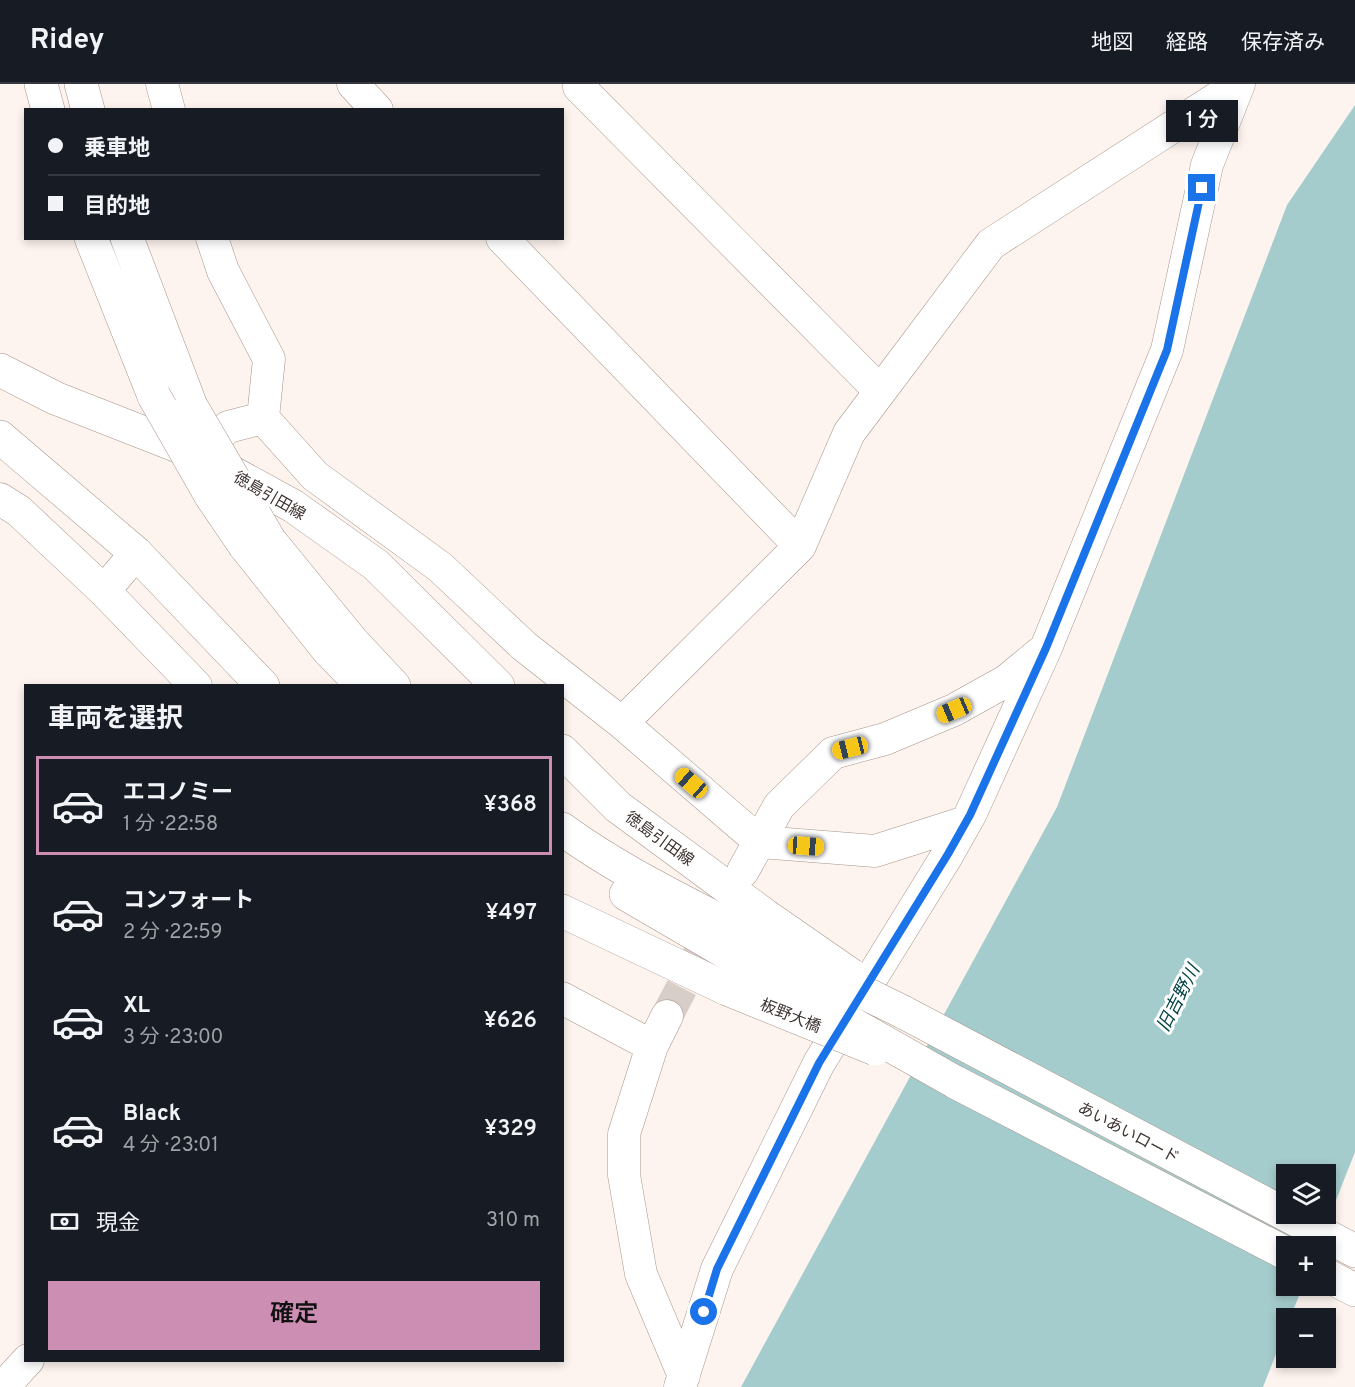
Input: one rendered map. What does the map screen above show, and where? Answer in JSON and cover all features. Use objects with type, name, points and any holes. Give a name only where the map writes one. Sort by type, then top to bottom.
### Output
[{"type":"main road","points":[[41,84],[47,108]]},
{"type":"main road","points":[[81,84],[87,108]]},
{"type":"main road","points":[[92,240],[154,396],[211,496],[392,684]]},
{"type":"main road","points":[[128,240],[191,406],[258,543],[328,650],[361,684]]},
{"type":"main road","name":"徳島引田線","points":[[0,370],[55,398],[198,454],[293,506],[376,565],[496,684]]},
{"type":"main road","points":[[0,437],[136,553],[261,684]]},
{"type":"main road","name":"徳島引田線","points":[[564,753],[618,807],[748,952]]},
{"type":"main road","points":[[564,830],[748,952],[955,1082],[1276,1248]]},
{"type":"main road","points":[[564,853],[634,899],[748,952]]},
{"type":"main road","points":[[564,911],[748,952]]},
{"type":"main road","name":"あいあいロード","points":[[748,952],[903,1012],[1355,1251]]},
{"type":"main road","points":[[1336,1280],[1355,1290]]},
{"type":"street","points":[[162,84],[168,108]]},
{"type":"street","points":[[352,84],[375,108]]},
{"type":"street","points":[[582,84],[579,87],[587,96],[880,391]]},
{"type":"street","points":[[622,723],[800,546],[849,433],[992,244],[1239,84]]},
{"type":"street","points":[[682,1382],[717,1269],[819,1063],[966,822],[1046,648],[1167,350],[1207,165],[1239,84]]},
{"type":"street","points":[[213,240],[223,271],[269,359],[263,418],[315,476],[440,567],[524,646],[622,723],[760,842],[875,851],[966,822]]},
{"type":"street","points":[[504,240],[800,546]]},
{"type":"street","points":[[198,454],[228,427],[263,418]]},
{"type":"street","points":[[0,499],[19,512],[104,591],[194,684]]},
{"type":"street","points":[[104,591],[136,553]]},
{"type":"street","points":[[743,871],[779,806],[833,753],[885,739],[954,710],[1006,681],[1046,648]]},
{"type":"street","points":[[564,999],[652,1046]]},
{"type":"street","points":[[667,1016],[652,1046],[624,1134],[624,1175],[641,1274],[682,1382]]},
{"type":"street","points":[[3,1387],[26,1362]]},
{"type":"water","name":"旧吉野川","points":[[1355,105],[1355,1152],[1336,1200],[1336,1164],[1276,1164],[1276,1224],[1327,1224],[1322,1236],[1276,1236],[1276,1296],[1299,1296],[1294,1308],[1276,1308],[1276,1354],[1263,1387],[741,1387],[1057,807],[1287,205]]},
{"type":"tunnel","points":[[667,1016],[703,947]]},
{"type":"route","points":[[704,1312],[717,1269],[819,1063],[970,815],[1046,648],[1167,350],[1202,188]]}]
